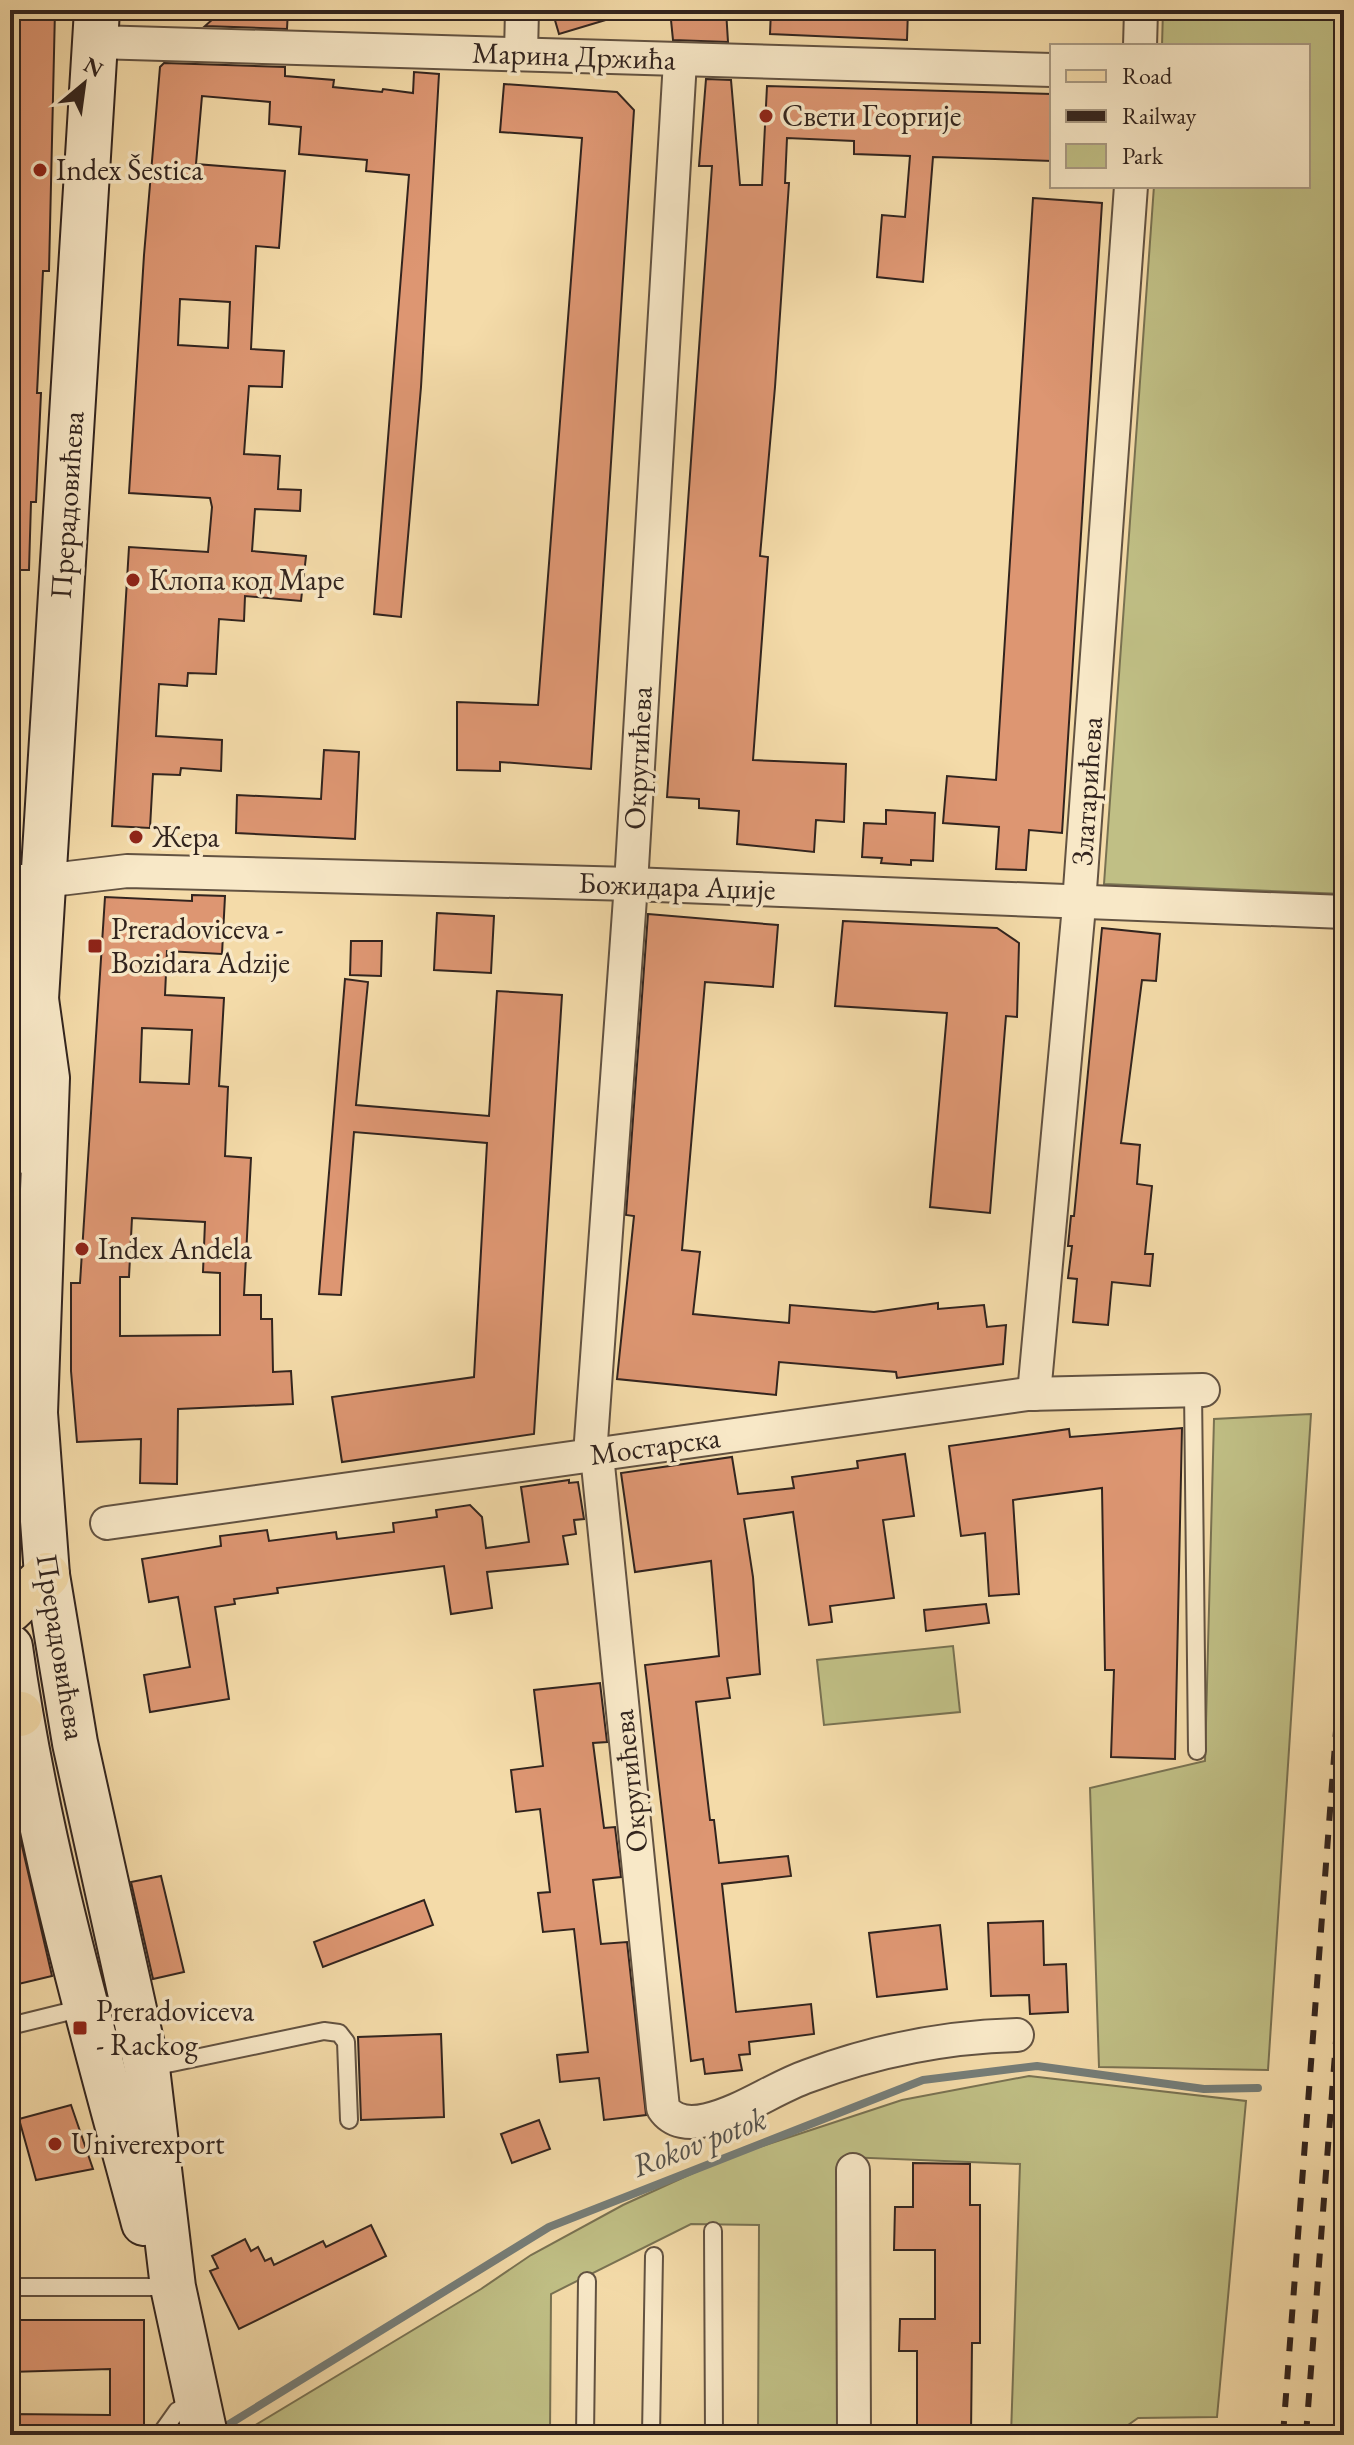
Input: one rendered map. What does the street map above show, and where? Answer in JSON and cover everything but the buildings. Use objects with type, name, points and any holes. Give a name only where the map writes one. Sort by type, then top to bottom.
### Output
[{"type":"main road","name":"Прерадовићева","points":[[97,26],[26,881],[36,999],[47,1078],[35,1413],[35,1571],[147,2068],[173,2287],[201,2413]]},
{"type":"main road","name":"Прерадовићева","points":[[10,1154],[14,1113],[36,999]]},
{"type":"main road","points":[[10,1610],[35,1571]]},
{"type":"main road","name":"Прерадовићева","points":[[10,1647],[15,1714],[60,1899],[144,2224],[173,2287]]},
{"type":"street","points":[[521,53],[522,10]]},
{"type":"street","points":[[1140,44],[1141,10]]},
{"type":"street","name":"Марина Држића","points":[[97,26],[680,61],[1050,70]]},
{"type":"street","name":"Округићева","points":[[680,61],[593,1455],[663,2108],[670,2117],[679,2121],[706,2120],[806,2076],[908,2045],[960,2037],[1017,2035]]},
{"type":"street","name":"Златарићева","points":[[1034,1394],[1079,902],[1131,188]]},
{"type":"street","name":"Божидара Аџије","points":[[26,881],[127,871],[631,884],[1344,912]]},
{"type":"street","name":"Мостарска","points":[[107,1523],[1034,1394],[1198,1390]]},
{"type":"street","points":[[853,2170],[854,2435]]},
{"type":"lane","points":[[1197,1751],[1198,1390]]},
{"type":"lane","points":[[10,2026],[88,2007]]},
{"type":"lane","points":[[147,2068],[324,2031],[339,2033],[346,2042],[349,2120]]},
{"type":"lane","points":[[713,2231],[714,2435]]},
{"type":"lane","points":[[651,2435],[654,2256]]},
{"type":"lane","points":[[585,2435],[587,2281]]},
{"type":"lane","points":[[10,2287],[173,2287]]},
{"type":"lane","points":[[160,2435],[177,2411],[201,2413]]},
{"type":"green space","points":[[1163,10],[1344,10],[1344,894],[1104,884],[1154,188],[1310,188],[1310,44],[1162,44]]},
{"type":"green space","points":[[1311,1414],[1268,2070],[1099,2067],[1090,1788],[1205,1761],[1214,1419]]},
{"type":"green space","points":[[953,1646],[960,1712],[824,1725],[817,1660]]},
{"type":"green space","points":[[1029,2076],[1246,2101],[1217,2417],[1138,2418],[1114,2435],[1011,2435],[1020,2164],[846,2157],[849,2435],[758,2435],[759,2225],[691,2224],[551,2294],[550,2435],[239,2435],[481,2289],[531,2255],[623,2205],[726,2158],[902,2100]]},
{"type":"waterway","name":"Rokov potok","points":[[218,2431],[549,2227],[923,2080],[1037,2066],[1204,2089],[1258,2088]]},
{"type":"railway","points":[[1283,2435],[1344,1625]]},
{"type":"railway","points":[[1306,2435],[1344,1936]]},
{"type":"place","name":"Свети Георгије","points":[[766,116]]},
{"type":"place","name":"Index Šestica","points":[[40,170]]},
{"type":"place","name":"Клопа код Маре","points":[[133,580]]},
{"type":"place","name":"Жера","points":[[136,837]]},
{"type":"place","name":"Preradoviceva - Bozidara Adzije","points":[[95,946]]},
{"type":"place","name":"Index Andela","points":[[82,1249]]},
{"type":"place","name":"Preradoviceva - Rackog","points":[[80,2028]]},
{"type":"place","name":"Univerexport","points":[[55,2144]]}]
